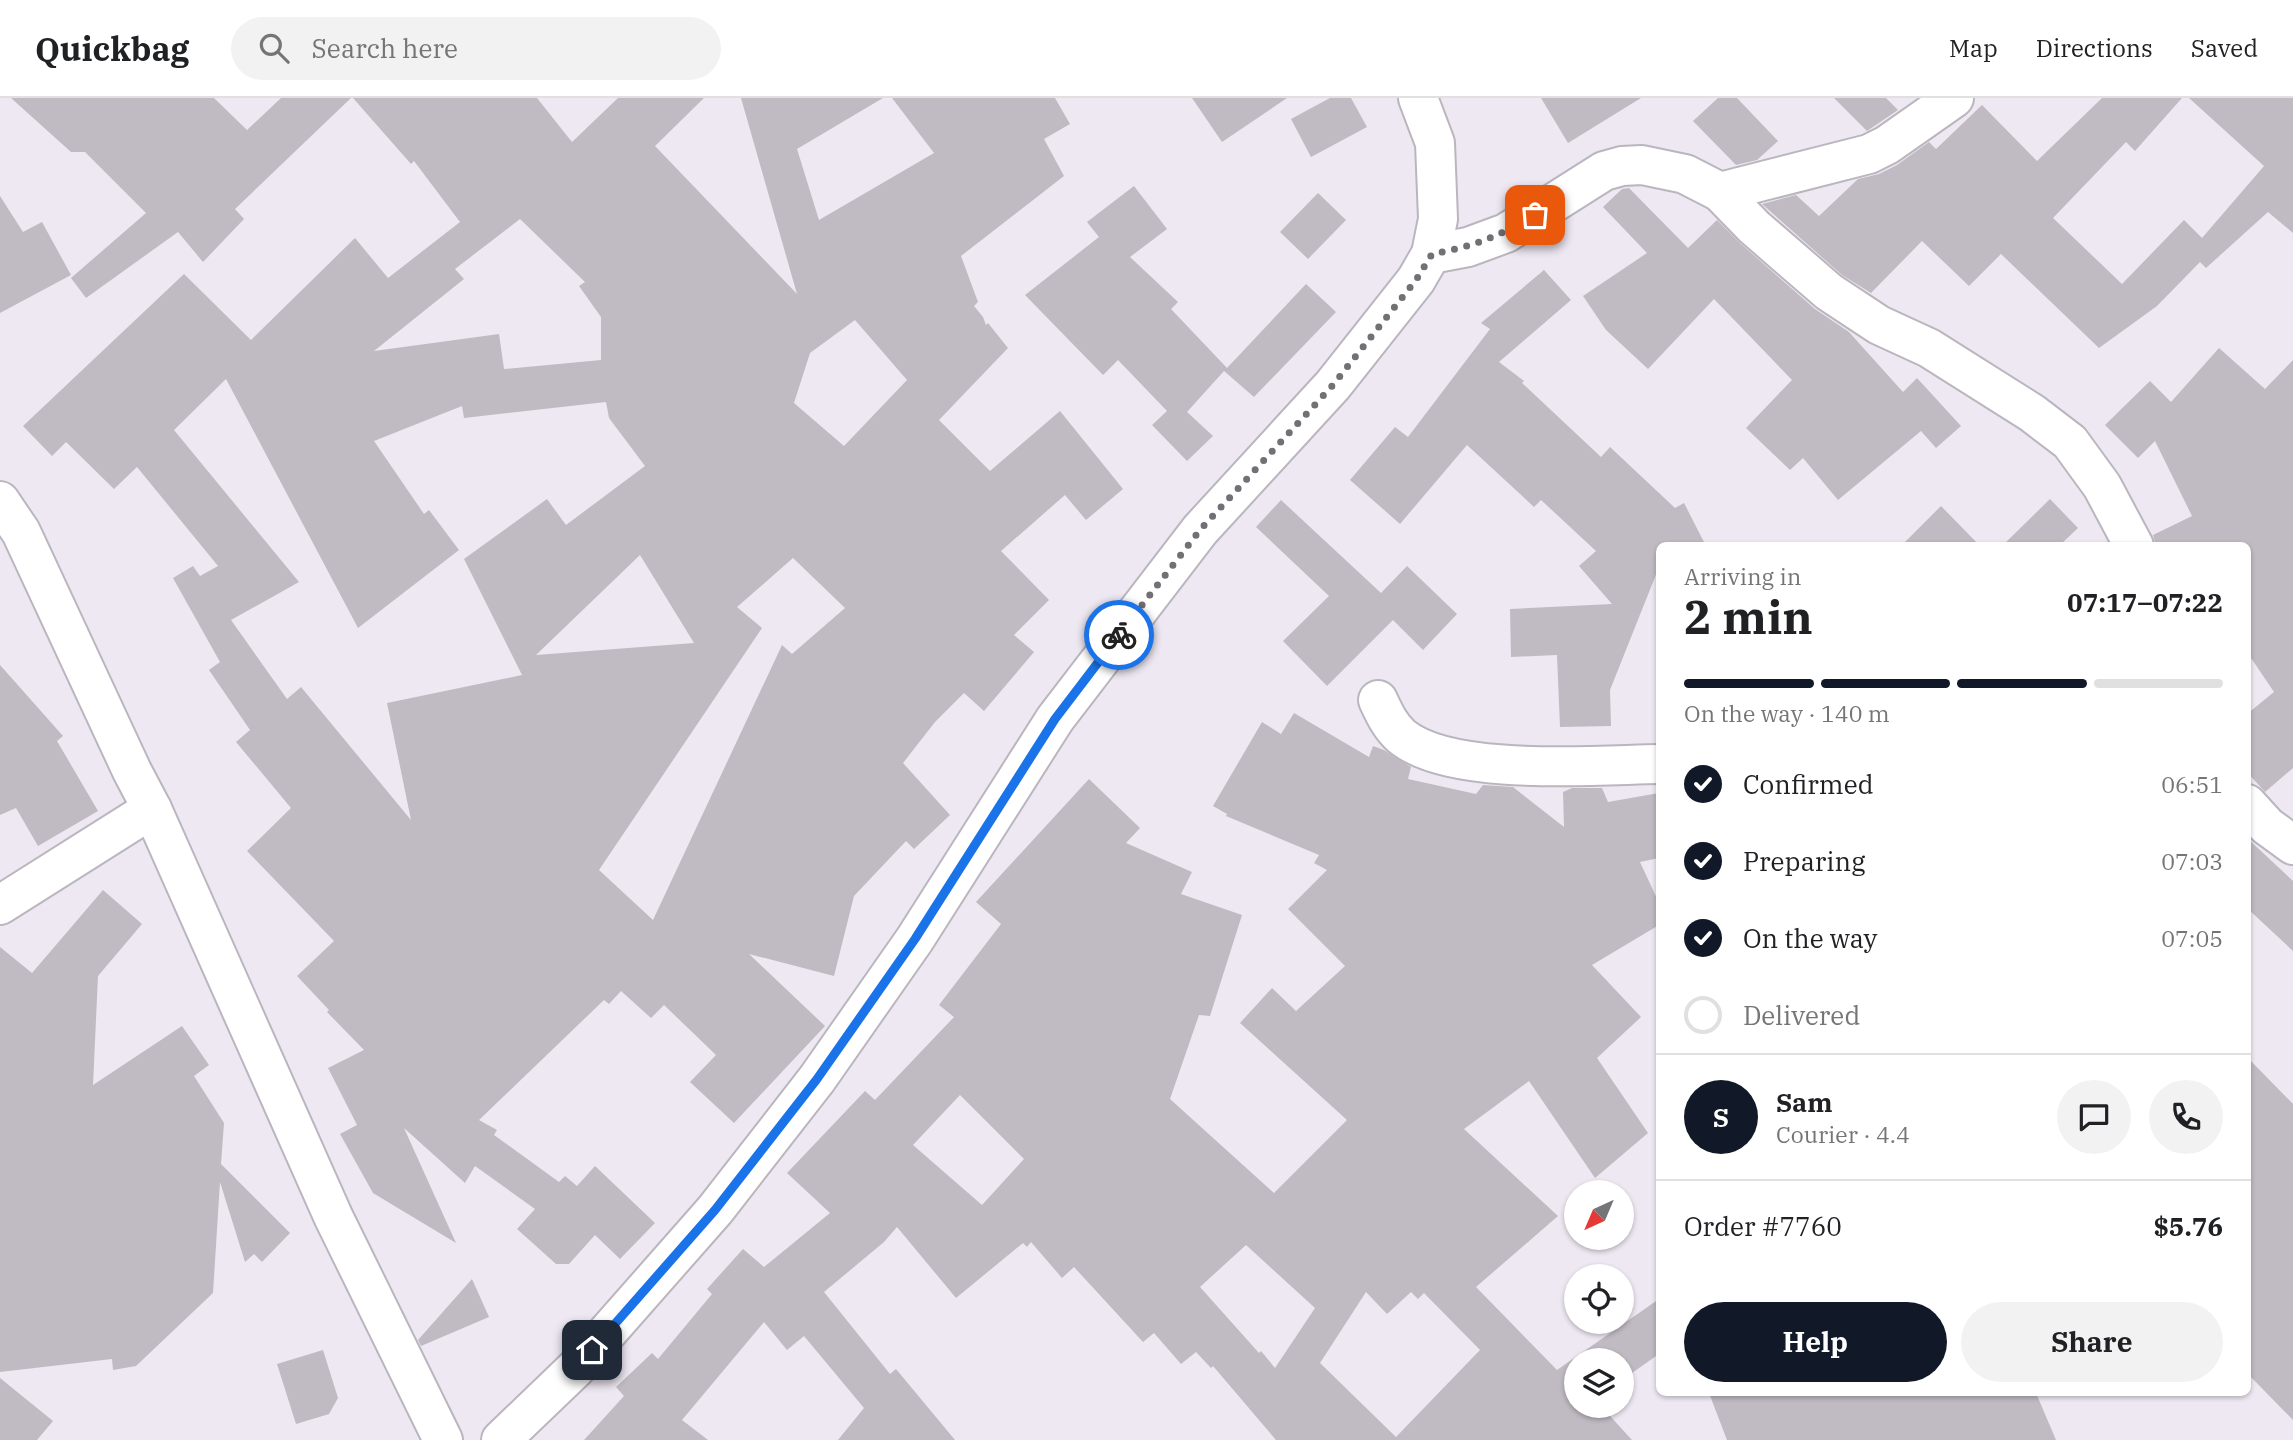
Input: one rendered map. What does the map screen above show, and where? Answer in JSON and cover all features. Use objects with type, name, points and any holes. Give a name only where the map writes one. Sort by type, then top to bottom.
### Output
[{"type":"street","points":[[501,1440],[575,1369],[723,1200],[817,1079],[915,939],[1055,719],[1200,530],[1333,385],[1416,280],[1432,254],[1438,219],[1435,143],[1418,98]]},
{"type":"street","points":[[1720,192],[1869,154],[1887,145],[1954,98]]},
{"type":"street","points":[[1432,254],[1468,247],[1506,233],[1604,171],[1622,166],[1642,165],[1685,174],[1720,192],[1754,228],[1829,292],[1879,325],[1929,348],[2032,412],[2070,442],[2102,486],[2132,542]]},
{"type":"street","points":[[0,500],[21,532],[132,771],[152,808],[333,1216],[443,1440]]},
{"type":"street","points":[[1378,700],[1388,721],[1402,736],[1419,747],[1453,758],[1548,765],[1656,764]]},
{"type":"street","points":[[0,905],[152,808]]},
{"type":"building","points":[[11,98],[214,98],[247,130],[281,98],[351,98],[235,209],[244,219],[203,262],[178,232],[86,298],[71,278],[146,213],[85,152],[71,152]]},
{"type":"building","points":[[353,98],[537,98],[572,142],[618,98],[704,98],[655,146],[797,294],[741,98],[883,98],[797,149],[819,220],[934,153],[892,98],[1055,98],[1070,124],[1044,139],[1064,176],[961,256],[978,302],[974,306],[986,325],[988,323],[1008,348],[939,420],[990,471],[1060,411],[1123,489],[1086,520],[1065,495],[1001,551],[1049,600],[1014,635],[1034,652],[984,711],[964,693],[935,722],[903,763],[950,815],[914,849],[906,841],[854,896],[834,976],[749,954],[825,1026],[734,1123],[690,1082],[716,1055],[664,1005],[651,1018],[621,991],[609,1004],[604,1000],[479,1120],[497,1130],[494,1135],[559,1182],[565,1176],[577,1186],[595,1166],[655,1223],[620,1259],[595,1235],[569,1264],[556,1264],[517,1229],[535,1209],[475,1166],[465,1183],[404,1128],[456,1243],[373,1193],[340,1134],[357,1125],[328,1068],[364,1050],[297,976],[334,941],[247,851],[291,808],[236,742],[250,730],[209,670],[220,662],[173,578],[193,566],[200,576],[218,566],[137,467],[114,489],[66,442],[52,456],[23,426],[184,274],[251,340],[355,238],[388,278],[460,222],[414,161],[411,164]],"holes":[[[520,219],[585,282],[579,286],[601,317],[601,360],[504,369],[499,334],[374,351],[464,279],[455,269]],[[855,320],[907,380],[844,446],[794,403],[810,353]],[[226,379],[358,628],[459,550],[429,510],[424,514],[374,441],[462,406],[464,418],[606,402],[609,418],[645,466],[566,525],[547,499],[464,559],[522,675],[387,703],[411,820],[301,687],[287,699],[231,620],[299,582],[174,430]],[[640,555],[694,643],[536,655]],[[793,558],[845,608],[792,654],[782,645],[653,920],[599,870],[762,628],[737,607]]]},
{"type":"building","points":[[1192,98],[1287,98],[1222,142]]},
{"type":"building","points":[[1330,98],[1351,98],[1367,127],[1311,157],[1291,119]]},
{"type":"building","points":[[1541,98],[1641,98],[1568,143]]},
{"type":"building","points":[[1718,98],[1737,98],[1778,141],[1757,160],[1736,165],[1693,121]]},
{"type":"building","points":[[1834,98],[1886,98],[1898,110],[1867,131]]},
{"type":"building","points":[[2102,98],[2182,98],[2135,151],[2126,142],[2053,218],[2122,284],[2184,220],[2202,238],[2264,166],[2189,98],[2293,98],[2293,233],[2268,212],[2206,268],[2200,262],[2157,306],[2099,348],[2001,254],[1969,286],[1922,241],[1871,293],[1842,275],[1762,204],[1796,195],[1819,216],[1858,179],[1879,174],[1897,165],[1929,142],[1936,149],[1982,105],[2037,161]]},
{"type":"building","points":[[1134,186],[1167,229],[1130,257],[1178,302],[1171,309],[1227,368],[1306,284],[1336,312],[1254,397],[1224,371],[1187,412],[1213,436],[1187,461],[1152,425],[1167,411],[1118,360],[1103,375],[1025,295],[1099,237],[1087,222]]},
{"type":"building","points":[[1629,188],[1688,248],[1717,220],[1815,309],[1849,332],[1903,392],[1917,378],[1961,426],[1936,448],[1921,431],[1838,500],[1803,458],[1790,470],[1746,428],[1792,380],[1714,299],[1648,369],[1606,330],[1583,296],[1647,253],[1603,207],[1622,189]]},
{"type":"building","points":[[1318,193],[1346,220],[1308,259],[1280,232]]},
{"type":"building","points":[[0,196],[23,232],[42,222],[71,275],[0,313]]},
{"type":"building","points":[[1544,270],[1571,300],[1499,362],[1524,381],[1522,383],[1601,457],[1610,447],[1675,508],[1684,503],[1704,542],[1656,542],[1656,575],[1610,690],[1611,726],[1560,727],[1557,655],[1511,657],[1510,609],[1612,604],[1579,566],[1596,551],[1541,500],[1534,507],[1467,445],[1400,524],[1350,480],[1395,427],[1408,437],[1490,329],[1481,323]]},
{"type":"building","points":[[2219,348],[2265,389],[2293,360],[2293,768],[2265,792],[2251,776],[2251,711],[2274,692],[2251,658],[2251,542],[2155,542],[2153,535],[2192,516],[2155,441],[2138,458],[2105,425],[2150,381],[2171,402]]},
{"type":"building","points":[[2050,499],[2078,528],[2063,542],[2006,542]]},
{"type":"building","points":[[1281,500],[1381,593],[1407,566],[1457,614],[1423,650],[1393,620],[1327,686],[1283,641],[1329,596],[1256,527]]},
{"type":"building","points":[[1941,506],[1976,542],[1905,542]]},
{"type":"building","points":[[0,665],[63,736],[57,741],[98,811],[38,846],[16,808],[0,815]]},
{"type":"building","points":[[1294,713],[1369,757],[1373,746],[1384,750],[1411,767],[1408,779],[1476,794],[1483,785],[1513,787],[1564,827],[1563,792],[1572,788],[1602,788],[1608,802],[1656,794],[1656,859],[1640,862],[1656,897],[1656,927],[1592,965],[1641,1017],[1597,1058],[1648,1133],[1595,1178],[1529,1081],[1464,1129],[1558,1216],[1476,1287],[1557,1370],[1564,1365],[1564,1418],[1612,1418],[1632,1440],[1276,1440],[1213,1366],[1211,1368],[1196,1352],[1181,1364],[1154,1333],[1143,1342],[1074,1267],[1062,1278],[1031,1242],[1027,1247],[1023,1243],[956,1298],[897,1227],[884,1242],[824,1292],[890,1374],[896,1369],[955,1440],[838,1440],[864,1408],[804,1336],[787,1350],[764,1322],[682,1420],[708,1440],[584,1440],[624,1396],[616,1387],[652,1353],[658,1359],[712,1294],[707,1289],[743,1249],[764,1267],[830,1213],[787,1173],[865,1091],[875,1100],[954,1017],[939,1005],[1001,924],[976,902],[1089,779],[1140,828],[1126,843],[1192,872],[1181,894],[1242,915],[1210,1016],[1199,1015],[1170,1099],[1274,1193],[1347,1120],[1240,1023],[1272,988],[1296,1011],[1345,966],[1288,909],[1327,870],[1314,863],[1319,855],[1226,816],[1227,814],[1213,806],[1262,722],[1281,734]],"holes":[[[960,1095],[1024,1159],[982,1205],[913,1145]],[[1246,1245],[1315,1308],[1275,1368],[1200,1287]],[[1366,1292],[1387,1314],[1411,1292],[1418,1299],[1424,1293],[1480,1350],[1396,1437],[1320,1363]]]},
{"type":"building","points":[[2251,842],[2293,881],[2293,951],[2251,912]]},
{"type":"building","points":[[103,890],[142,924],[98,976],[93,1085],[182,1026],[209,1065],[194,1076],[224,1123],[221,1164],[290,1233],[262,1262],[254,1254],[245,1262],[220,1182],[213,1293],[136,1366],[113,1370],[112,1359],[0,1372],[0,947],[32,973]]},
{"type":"building","points":[[2251,1061],[2293,1104],[2293,1420],[2251,1377]]},
{"type":"building","points":[[472,1279],[489,1317],[421,1346],[418,1340]]},
{"type":"building","points":[[1656,1301],[1656,1356],[1634,1372],[1634,1348],[1589,1348],[1609,1334],[1634,1334],[1634,1316]]},
{"type":"building","points":[[323,1350],[338,1398],[329,1414],[296,1424],[277,1364]]},
{"type":"building","points":[[0,1378],[53,1421],[37,1440],[0,1440]]},
{"type":"building","points":[[1710,1396],[2037,1396],[2056,1440],[1727,1440]]},
{"type":"way so far","points":[[1119,635],[1200,530],[1333,385],[1416,280],[1432,254],[1468,247],[1506,233],[1535,215]]},
{"type":"route","points":[[592,1350],[715,1210],[817,1079],[915,939],[1055,719],[1119,635]]}]
